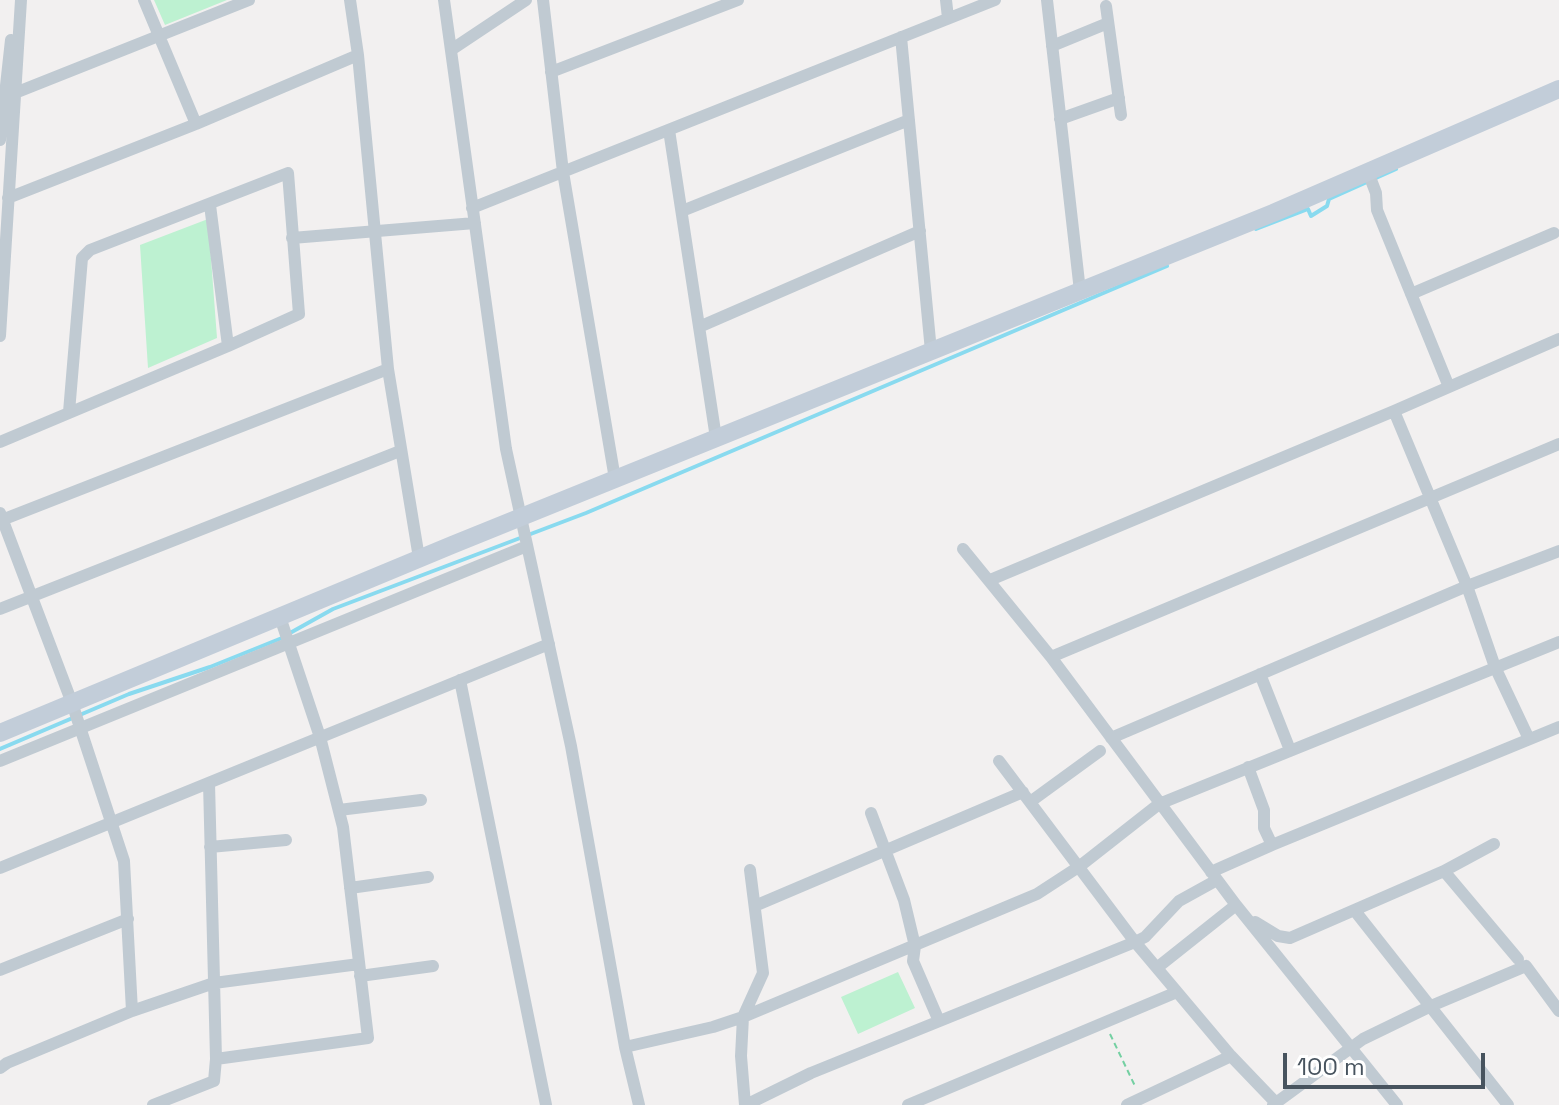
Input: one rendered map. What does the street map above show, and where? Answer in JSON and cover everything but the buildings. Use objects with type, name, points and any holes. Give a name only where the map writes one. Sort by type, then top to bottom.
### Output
[{"type":"street","points":[[0,140],[14,0]]},
{"type":"street","points":[[0,336],[21,0]]},
{"type":"street","points":[[144,0],[196,124]]},
{"type":"street","points":[[15,93],[249,0]]},
{"type":"street","points":[[350,0],[388,369],[419,558]]},
{"type":"street","points":[[444,0],[506,449],[571,746],[625,1047],[639,1105]]},
{"type":"street","points":[[451,50],[526,0]]},
{"type":"street","points":[[543,0],[563,172],[615,479]]},
{"type":"street","points":[[551,72],[738,0]]},
{"type":"street","points":[[946,0],[948,18]]},
{"type":"street","points":[[472,208],[995,0]]},
{"type":"street","points":[[1047,0],[1080,291]]},
{"type":"street","points":[[1106,6],[1121,115]]},
{"type":"street","points":[[1052,46],[1108,23]]},
{"type":"street","points":[[901,37],[931,351]]},
{"type":"street","points":[[0,40],[9,58]]},
{"type":"street","points":[[8,198],[196,124],[358,55]]},
{"type":"street","points":[[0,733],[419,558],[1080,291],[1559,89]]},
{"type":"street","points":[[1060,119],[1119,98]]},
{"type":"street","points":[[682,211],[909,120]]},
{"type":"street","points":[[669,130],[716,438]]},
{"type":"street","points":[[1368,172],[1376,193],[1377,210],[1449,387]]},
{"type":"street","points":[[0,442],[299,314],[288,173],[90,250],[82,258],[69,412]]},
{"type":"street","points":[[210,205],[228,346]]},
{"type":"street","points":[[292,238],[475,223]]},
{"type":"street","points":[[699,327],[920,231]]},
{"type":"street","points":[[1411,294],[1554,233]]},
{"type":"street","points":[[990,580],[1559,339]]},
{"type":"street","points":[[132,1011],[124,861],[72,703],[2,523],[388,369]]},
{"type":"street","points":[[1394,411],[1432,497],[1495,667],[1529,739]]},
{"type":"street","points":[[1051,657],[1559,444]]},
{"type":"street","points":[[0,609],[400,451]]},
{"type":"street","points":[[0,761],[527,546]]},
{"type":"street","points":[[963,549],[1051,657],[1236,905],[1397,1105]]},
{"type":"street","points":[[1111,738],[1467,586],[1559,551]]},
{"type":"street","points":[[216,1059],[368,1038],[339,810],[320,737],[280,617]]},
{"type":"street","points":[[625,1047],[743,1017],[1037,894],[1080,866],[1159,804],[1559,642]]},
{"type":"street","points":[[0,868],[549,644]]},
{"type":"street","points":[[1260,674],[1290,750]]},
{"type":"street","points":[[460,680],[546,1105]]},
{"type":"street","points":[[750,870],[757,905],[763,973],[743,1017],[741,1056],[746,1105],[811,1073],[1135,942],[1145,937],[1179,901],[1214,876],[1272,845],[1559,727]]},
{"type":"street","points":[[757,905],[1027,797],[1100,751]]},
{"type":"street","points":[[999,761],[1135,942],[1275,1104],[1363,1039],[1526,966],[1559,1011]]},
{"type":"street","points":[[1248,767],[1264,810],[1264,828],[1272,845]]},
{"type":"street","points":[[153,1105],[214,1081],[209,783]]},
{"type":"street","points":[[339,810],[421,800]]},
{"type":"street","points":[[871,813],[904,900],[915,946],[913,961],[939,1021]]},
{"type":"street","points":[[210,847],[286,840]]},
{"type":"street","points":[[1249,919],[1278,936],[1290,938],[1444,871],[1494,844]]},
{"type":"street","points":[[1444,871],[1518,959]]},
{"type":"street","points":[[350,888],[428,877]]},
{"type":"street","points":[[1158,967],[1236,905]]},
{"type":"street","points":[[1355,911],[1508,1105]]},
{"type":"street","points":[[0,970],[128,919]]},
{"type":"street","points":[[0,1068],[132,1011],[214,983],[433,966]]},
{"type":"street","points":[[908,1105],[1177,992]]},
{"type":"street","points":[[1127,1105],[1231,1056]]},
{"type":"path","points":[[1104,1022],[1141,1100]]},
{"type":"green space","points":[[154,0],[227,0],[165,25]]},
{"type":"green space","points":[[208,219],[217,338],[148,368],[140,245]]},
{"type":"green space","points":[[898,972],[915,1008],[858,1034],[841,997]]},
{"type":"waterway","points":[[1256,229],[1308,209],[1311,216],[1327,206],[1329,199],[1396,169]]},
{"type":"waterway","points":[[290,633],[333,609],[586,513],[1167,266]]},
{"type":"waterway","points":[[0,749],[129,694],[210,667],[282,638]]}]
